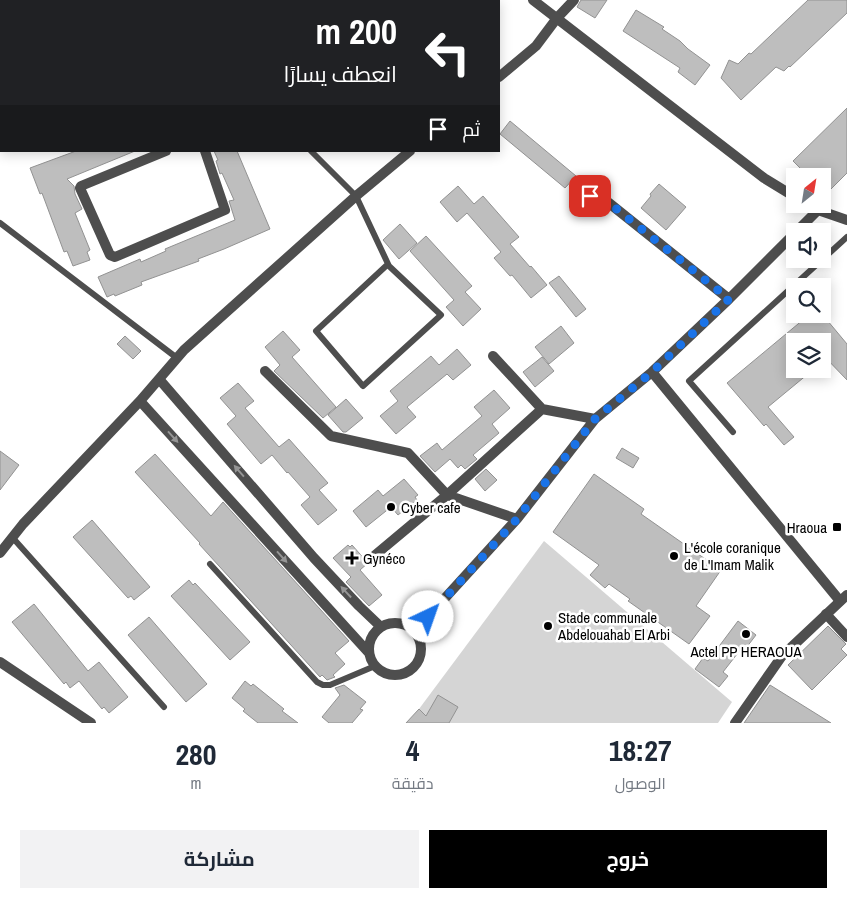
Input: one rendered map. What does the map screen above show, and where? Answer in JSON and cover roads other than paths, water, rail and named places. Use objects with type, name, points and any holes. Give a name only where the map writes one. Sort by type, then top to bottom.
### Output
[{"type":"street","points":[[532,0],[764,178],[786,191]]},
{"type":"street","points":[[500,76],[536,46],[557,18],[574,0]]},
{"type":"street","points":[[164,152],[81,186],[80,188],[108,254],[114,256],[225,210],[205,152]]},
{"type":"street","points":[[0,553],[23,524],[140,401],[184,350],[356,196],[409,152]]},
{"type":"street","points":[[574,197],[590,196],[609,203],[729,299]]},
{"type":"street","points":[[805,223],[815,213]]},
{"type":"street","points":[[827,213],[847,220]]},
{"type":"street","points":[[415,631],[517,519],[595,419],[652,372],[786,242]]},
{"type":"street","points":[[493,356],[542,409],[595,419]]},
{"type":"street","points":[[265,371],[331,436],[408,453],[447,495],[517,519]]},
{"type":"street","points":[[652,372],[843,598],[782,656],[735,723]]},
{"type":"street","points":[[159,379],[314,558],[381,627]]},
{"type":"street","points":[[140,401],[369,653],[376,666],[388,674],[396,675],[410,671],[420,659],[422,645],[415,631],[402,623],[395,622],[381,627],[371,638],[369,653]]},
{"type":"street","points":[[374,556],[447,495],[542,409]]},
{"type":"street","points":[[826,614],[847,637]]},
{"type":"street","points":[[0,662],[92,723]]},
{"type":"lane","points":[[312,152],[356,196],[389,266],[441,315],[363,386],[316,331],[387,265]]},
{"type":"lane","points":[[0,223],[177,358]]},
{"type":"lane","points":[[733,432],[689,380],[847,237]]},
{"type":"lane","points":[[12,537],[164,707]]},
{"type":"lane","points":[[210,564],[317,682],[323,685],[330,685],[376,666]]},
{"type":"place","name":"Cyber cafe","points":[[391,507]]},
{"type":"place","name":"Hraoua","points":[[837,527]]},
{"type":"place","name":"L'école coranique de L'Imam Malik","points":[[674,556]]},
{"type":"place","name":"Gynéco","points":[[352,558]]},
{"type":"place","name":"Stade communale Abdelouahab El Arbi","points":[[548,626]]},
{"type":"place","name":"Actel PP HERAOUA","points":[[746,634]]}]
